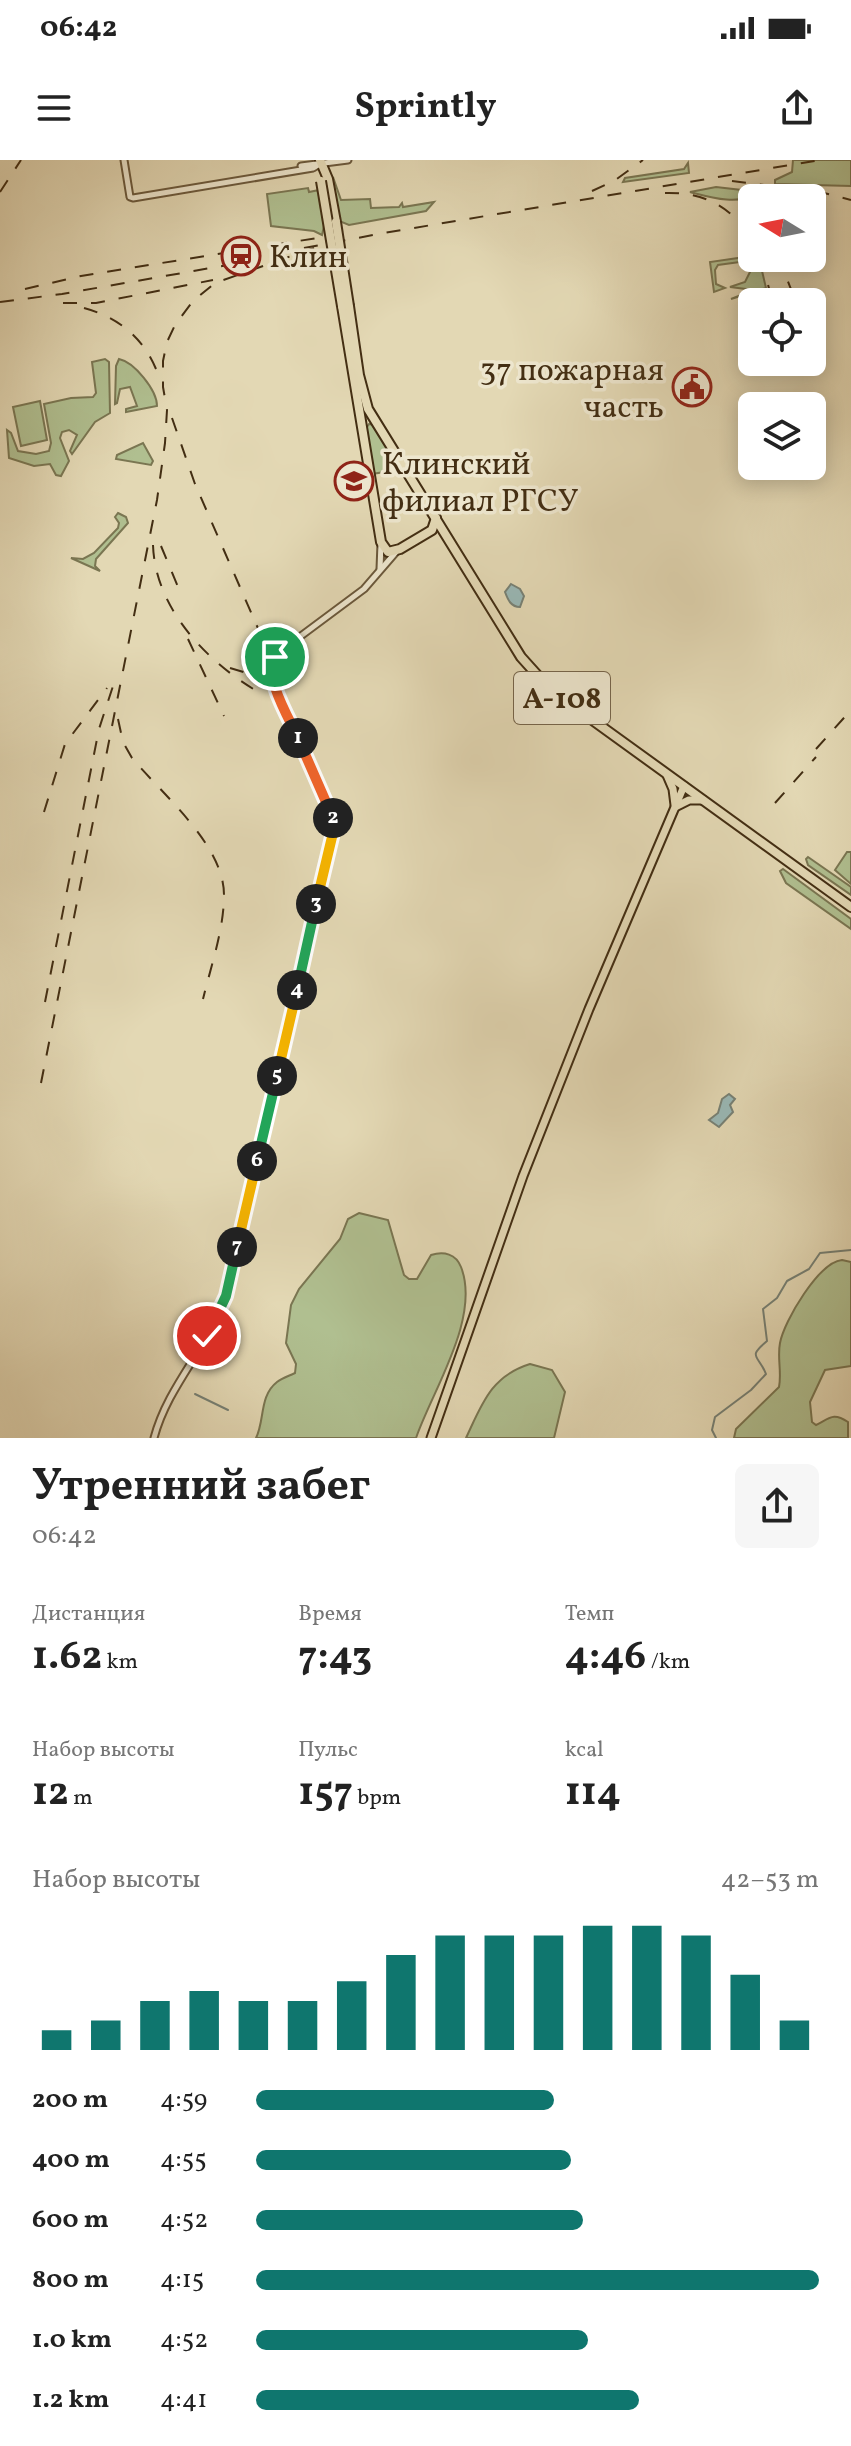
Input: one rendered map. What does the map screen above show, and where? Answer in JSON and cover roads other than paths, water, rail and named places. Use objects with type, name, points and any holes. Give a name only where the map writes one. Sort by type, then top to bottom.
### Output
[{"type":"highway","name":"А-108","points":[[322,169],[364,397],[521,657],[562,698],[851,907]]},
{"type":"highway","name":"А-108","points":[[346,306],[352,369],[381,542]]},
{"type":"highway","points":[[362,428],[367,422],[378,423]]},
{"type":"highway","points":[[432,530],[436,518]]},
{"type":"highway","points":[[381,542],[388,552],[400,549],[432,530],[444,532]]},
{"type":"main road","points":[[665,772],[673,789],[675,808]]},
{"type":"main road","points":[[431,1438],[525,1172],[589,1009],[684,786]]},
{"type":"main road","points":[[675,808],[689,800],[705,800]]},
{"type":"street","points":[[124,160],[130,198],[322,169],[348,160]]},
{"type":"street","points":[[374,580],[382,563],[381,542]]},
{"type":"street","points":[[154,1438],[165,1406],[217,1319],[226,1296],[334,827],[328,803],[272,678],[270,666],[278,653],[374,580],[400,549]]},
{"type":"water","points":[[511,584],[520,589],[524,596],[520,607],[512,604],[506,595]]},
{"type":"water","points":[[729,1094],[735,1099],[730,1105],[733,1112],[719,1127],[709,1120],[718,1113],[722,1099]]},
{"type":"waterway","points":[[716,1438],[712,1430],[715,1417],[751,1390],[766,1374],[756,1356],[767,1341],[763,1309],[777,1298],[787,1281],[809,1269],[820,1253],[851,1250]]},
{"type":"waterway","points":[[195,1394],[228,1410]]},
{"type":"railway","points":[[0,192],[21,160]]},
{"type":"railway","points":[[592,191],[614,181],[643,160]]},
{"type":"railway","points":[[304,248],[820,160]]},
{"type":"railway","points":[[732,181],[820,192],[851,200]]},
{"type":"railway","points":[[665,193],[704,198],[726,210],[738,221]]},
{"type":"railway","points":[[25,289],[81,276],[317,238]]},
{"type":"railway","points":[[41,1083],[157,500],[165,443],[167,410],[163,361],[167,342],[193,301],[215,283],[314,248]]},
{"type":"railway","points":[[0,302],[245,262]]},
{"type":"railway","points":[[765,272],[769,288]]},
{"type":"railway","points":[[782,272],[791,288]]},
{"type":"railway","points":[[63,303],[96,303],[213,280]]},
{"type":"railway","points":[[84,308],[110,318],[131,333],[147,352],[159,377]]},
{"type":"railway","points":[[172,418],[195,484],[267,649]]},
{"type":"railway","points":[[153,545],[163,590],[186,630],[218,663],[255,690]]},
{"type":"railway","points":[[161,546],[181,594]]},
{"type":"railway","points":[[188,639],[224,716]]},
{"type":"railway","points":[[230,668],[260,677]]},
{"type":"railway","points":[[45,1002],[99,729],[113,686]]},
{"type":"railway","points":[[44,812],[65,744],[107,688]]},
{"type":"railway","points":[[816,749],[851,710]]},
{"type":"railway","points":[[118,719],[123,742],[132,758],[203,839],[221,876],[224,895],[222,921],[203,999]]},
{"type":"railway","points":[[775,803],[816,757]]},
{"type":"place","name":"Клин","points":[[241,256]]},
{"type":"place","name":"37 пожарная часть","points":[[692,387]]},
{"type":"place","name":"Клинский филиал РГСУ","points":[[354,481]]}]
